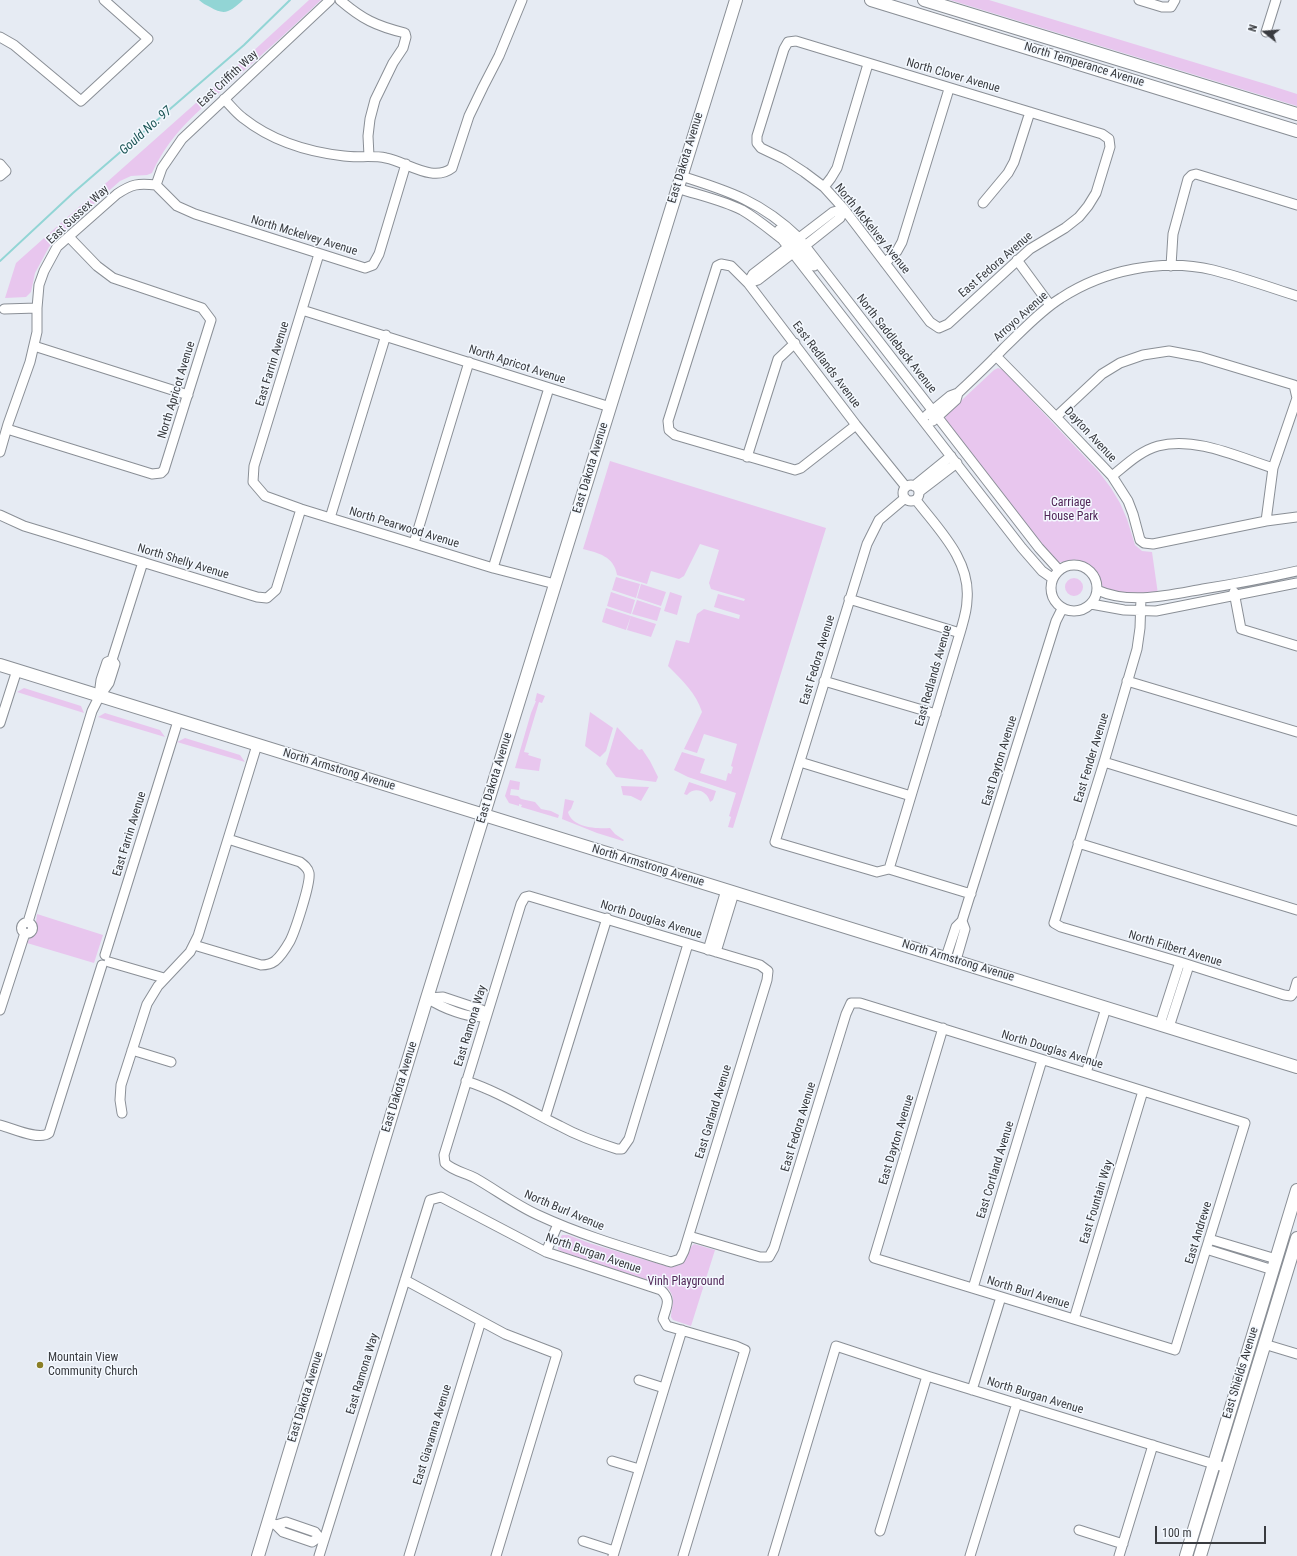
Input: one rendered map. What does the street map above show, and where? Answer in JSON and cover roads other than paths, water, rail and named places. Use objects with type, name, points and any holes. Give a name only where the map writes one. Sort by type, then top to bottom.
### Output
[{"type":"street","points":[[0,37],[14,45],[81,101],[148,39],[104,0]]},
{"type":"street","name":"East Criffith Way","points":[[156,185],[162,168],[182,139],[330,0]]},
{"type":"street","points":[[340,0],[356,14],[387,28],[405,33],[406,37],[403,48],[393,63],[375,100],[370,119],[368,136],[369,156]]},
{"type":"street","points":[[224,99],[242,118],[257,128],[282,141],[304,149],[345,156],[388,158],[437,174],[447,172],[452,168],[469,116],[502,50],[522,0]]},
{"type":"street","name":"East Dakota Avenue","points":[[258,1556],[272,1524],[427,998],[736,0]]},
{"type":"street","name":"North Temperance Avenue","points":[[871,0],[1297,131]]},
{"type":"street","name":"North Temperance Avenue","points":[[924,0],[1297,114]]},
{"type":"street","points":[[1139,0],[1162,7],[1173,3]]},
{"type":"street","points":[[1266,32],[1276,0]]},
{"type":"street","name":"North Clover Avenue","points":[[757,143],[757,136],[784,49],[788,42],[796,41],[949,89],[967,92],[1102,134],[1109,139]]},
{"type":"street","points":[[824,188],[836,168],[868,64]]},
{"type":"street","points":[[885,263],[894,254],[902,242],[949,89]]},
{"type":"street","points":[[983,203],[1008,172],[1014,162],[1030,112]]},
{"type":"street","name":"East Fedora Avenue","points":[[939,328],[948,324],[1030,249],[1066,228],[1079,217],[1096,193],[1110,147],[1109,139]]},
{"type":"street","name":"North McKelvey Avenue","points":[[757,143],[761,148],[784,159],[804,172],[824,188],[844,209],[930,322],[939,328]]},
{"type":"street","name":"North Mckelvey Avenue","points":[[156,185],[177,206],[194,214],[365,268],[374,265],[379,254],[406,164]]},
{"type":"street","points":[[1171,266],[1173,234],[1188,179],[1192,175],[1196,174],[1297,206]]},
{"type":"street","name":"North Saddleback Avenue","points":[[681,176],[730,191],[748,200],[775,216],[802,242],[1038,548],[1059,570]]},
{"type":"street","name":"East Sussex Way","points":[[0,452],[34,346],[37,332],[39,285],[44,271],[57,247],[127,187],[139,184],[156,185]]},
{"type":"street","name":"North Saddleback Avenue","points":[[677,188],[741,209],[766,226],[791,250],[1022,548],[1042,571],[1052,578]]},
{"type":"street","points":[[766,226],[777,229],[793,240],[802,242],[840,218],[844,209]]},
{"type":"street","name":"North Apricot Avenue","points":[[7,429],[152,474],[161,473],[164,470],[211,320],[202,308],[113,278],[97,266],[69,237]]},
{"type":"street","points":[[748,283],[753,274],[791,250],[800,251],[816,267],[825,271]]},
{"type":"street","name":"East Farrin Avenue","points":[[253,482],[254,466],[319,254]]},
{"type":"street","points":[[1017,260],[1050,305]]},
{"type":"street","name":"East Redlands Avenue","points":[[747,457],[675,435],[669,430],[668,421],[714,272],[717,266],[721,264],[731,266],[748,283],[856,425],[914,491],[958,555],[967,585],[968,600],[960,633],[889,869]]},
{"type":"street","name":"Arroyo Avenue","points":[[925,422],[935,414],[950,396],[958,393],[1050,305],[1099,278],[1139,268],[1171,266],[1212,270],[1297,296]]},
{"type":"street","points":[[4,309],[37,308]]},
{"type":"street","name":"North Apricot Avenue","points":[[302,310],[386,335],[610,407]]},
{"type":"street","points":[[330,518],[386,335]]},
{"type":"street","points":[[795,343],[778,359],[747,457],[795,470],[801,468],[856,425]]},
{"type":"street","points":[[34,346],[188,395]]},
{"type":"street","points":[[1056,417],[1102,374],[1120,363],[1143,355],[1169,351],[1201,357],[1294,385],[1297,398],[1273,468],[1266,521],[1297,517]]},
{"type":"street","name":"Dayton Avenue","points":[[996,356],[1112,476],[1128,501],[1140,540],[1144,543],[1153,544],[1266,521]]},
{"type":"street","points":[[414,544],[469,362]]},
{"type":"street","points":[[493,568],[549,388]]},
{"type":"street","points":[[1112,476],[1138,455],[1156,446],[1173,443],[1200,444],[1273,468]]},
{"type":"street","points":[[914,491],[954,460]]},
{"type":"street","name":"North Pearwood Avenue","points":[[253,482],[265,496],[301,509],[493,568],[556,584]]},
{"type":"street","name":"East Fedora Avenue","points":[[889,869],[877,872],[775,842],[866,544],[879,520],[905,498],[904,492],[914,491]]},
{"type":"street","name":"North Shelly Avenue","points":[[0,515],[24,526],[257,597],[267,598],[276,590],[301,509]]},
{"type":"street","points":[[0,1010],[25,933],[30,932],[32,929],[31,924],[28,922],[92,712],[99,696],[101,680],[107,662],[112,660],[143,562]]},
{"type":"street","points":[[1074,564],[1089,570],[1094,576],[1097,584],[1095,599],[1091,604],[1079,611],[1073,612],[1062,609],[1054,602],[1050,586],[1052,578],[1059,570],[1074,564]]},
{"type":"street","points":[[1097,590],[1117,596],[1141,598],[1168,596],[1297,571]]},
{"type":"street","points":[[1091,604],[1119,610],[1140,612],[1156,611],[1297,583]]},
{"type":"street","points":[[1232,584],[1241,629],[1297,646]]},
{"type":"street","name":"East Fender Avenue","points":[[1054,923],[1137,649],[1141,598]]},
{"type":"street","points":[[850,599],[960,633]]},
{"type":"street","name":"East Dayton Avenue","points":[[951,959],[965,930],[962,921],[1056,621],[1062,609]]},
{"type":"street","name":"North Armstrong Avenue","points":[[0,665],[1297,1067]]},
{"type":"street","points":[[0,724],[17,670]]},
{"type":"street","points":[[824,681],[936,714]]},
{"type":"street","points":[[1128,681],[1297,732]]},
{"type":"street","name":"East Farrin Avenue","points":[[0,1125],[37,1136],[45,1136],[51,1128],[105,960],[178,721]]},
{"type":"street","points":[[122,1113],[120,1100],[121,1085],[147,1004],[164,978],[183,960],[194,945],[198,936],[257,745]]},
{"type":"street","points":[[800,762],[911,796]]},
{"type":"street","points":[[1104,762],[1297,821]]},
{"type":"street","points":[[194,945],[261,965],[275,961],[291,940],[309,884],[309,874],[306,866],[300,862],[228,839]]},
{"type":"street","points":[[1078,843],[1297,910]]},
{"type":"street","points":[[889,869],[971,894]]},
{"type":"street","points":[[712,951],[730,891]]},
{"type":"street","name":"North Douglas Avenue","points":[[525,897],[534,896],[607,918],[764,967],[768,971]]},
{"type":"street","name":"East Ramona Way","points":[[445,1163],[444,1155],[466,1081],[521,904],[525,897]]},
{"type":"street","points":[[545,1118],[607,918]]},
{"type":"street","name":"North Filbert Avenue","points":[[1054,923],[1061,927],[1291,996],[1297,982]]},
{"type":"street","points":[[466,1081],[496,1092],[586,1138],[617,1149],[622,1149],[629,1139],[688,944]]},
{"type":"street","points":[[105,960],[164,978]]},
{"type":"street","points":[[1165,1026],[1185,963]]},
{"type":"street","name":"East Garland Avenue","points":[[680,1259],[689,1236],[767,980],[768,971]]},
{"type":"street","points":[[427,998],[441,1006],[479,1018],[486,1016]]},
{"type":"street","name":"East Fedora Avenue","points":[[689,1236],[760,1257],[769,1258],[774,1248],[844,1021],[851,1003]]},
{"type":"street","name":"North Douglas Avenue","points":[[851,1003],[860,1003],[1245,1123]]},
{"type":"street","points":[[1086,1073],[1106,1008]]},
{"type":"street","name":"East Dayton Avenue","points":[[874,1258],[942,1028]]},
{"type":"street","points":[[132,1050],[171,1062]]},
{"type":"street","name":"East Cortland Avenue","points":[[972,1288],[1042,1060]]},
{"type":"street","name":"East Fountain Way","points":[[1074,1319],[1144,1091]]},
{"type":"street","name":"East Andrewe","points":[[1175,1350],[1245,1123]]},
{"type":"street","name":"North Burl Avenue","points":[[445,1163],[452,1168],[475,1178],[537,1215],[558,1224],[671,1262],[680,1259]]},
{"type":"street","name":"East Shields Avenue","points":[[1186,1556],[1297,1190]]},
{"type":"street","name":"North Burgan Avenue","points":[[430,1200],[441,1197],[546,1252],[661,1290],[666,1295],[667,1302],[663,1320],[667,1326],[745,1350],[683,1556]]},
{"type":"street","name":"East Ramona Way","points":[[319,1556],[322,1538],[430,1200]]},
{"type":"street","points":[[546,1252],[558,1224]]},
{"type":"street","name":"East Shields Avenue","points":[[1200,1556],[1297,1238]]},
{"type":"street","points":[[1209,1239],[1274,1264]]},
{"type":"street","points":[[1206,1250],[1274,1264]]},
{"type":"street","name":"North Burl Avenue","points":[[874,1258],[1175,1350]]},
{"type":"street","points":[[405,1280],[505,1334],[557,1354],[496,1556]]},
{"type":"street","points":[[972,1390],[1001,1297]]},
{"type":"street","name":"East Giavanna Avenue","points":[[409,1556],[481,1321]]},
{"type":"street","points":[[583,1541],[614,1554],[682,1330]]},
{"type":"street","points":[[1264,1344],[1297,1354]]},
{"type":"street","name":"North Burgan Avenue","points":[[773,1556],[836,1346],[927,1376],[1227,1468]]},
{"type":"street","points":[[880,1531],[927,1376]]},
{"type":"street","points":[[639,1380],[664,1388]]},
{"type":"street","points":[[970,1556],[1017,1403]]},
{"type":"street","points":[[1119,1556],[1153,1445]]},
{"type":"street","points":[[612,1461],[639,1469]]},
{"type":"street","points":[[272,1524],[282,1532],[312,1542],[322,1538]]},
{"type":"street","points":[[1078,1530],[1123,1544]]},
{"type":"water","points":[[199,0],[243,0],[231,10],[224,12],[215,10]]},
{"type":"waterway","name":"Gould No. 97","points":[[0,261],[73,193],[244,45],[290,0]]},
{"type":"place","name":"Mountain View Community Church","points":[[40,1365]]},
{"type":"park label","name":"Carriage House Park","points":[[1071,510]]},
{"type":"park label","name":"Vinh Playground","points":[[686,1282]]}]
